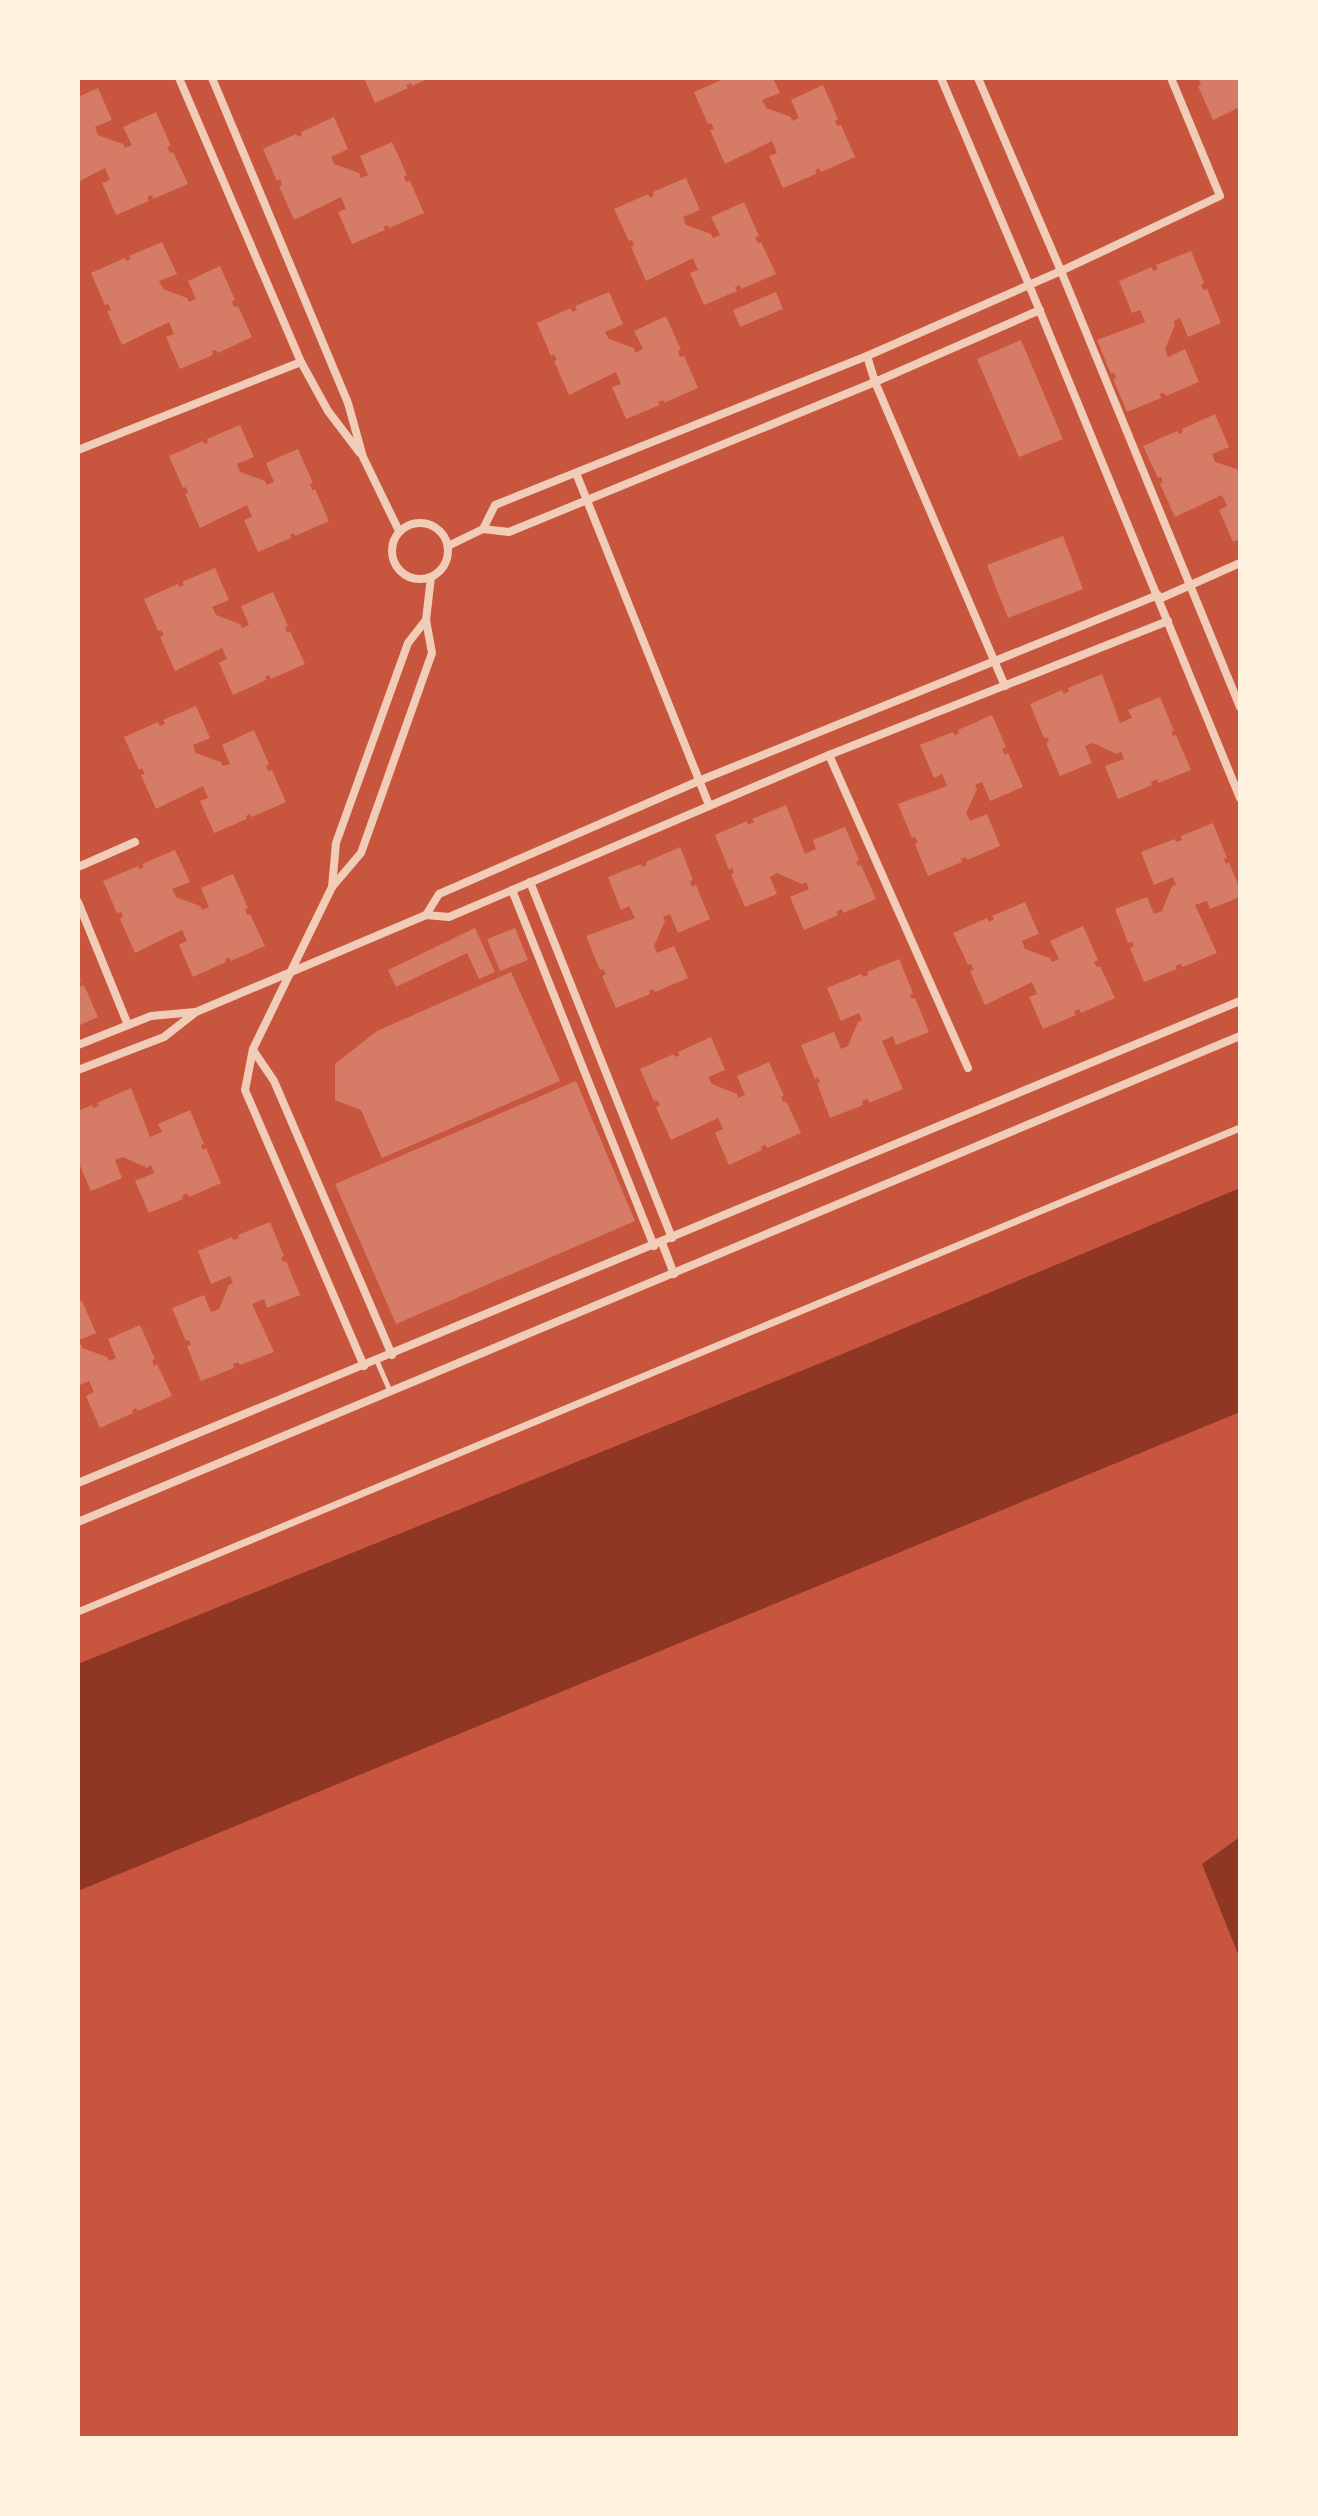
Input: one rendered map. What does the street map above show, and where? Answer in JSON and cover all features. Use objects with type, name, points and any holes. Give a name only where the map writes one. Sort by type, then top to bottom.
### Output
[{"type":"street","points":[[179,78],[301,362],[328,411],[363,457]]},
{"type":"street","points":[[212,78],[348,403],[363,457],[399,531]]},
{"type":"street","points":[[941,78],[1040,310],[1240,798]]},
{"type":"street","points":[[978,78],[1192,585],[1240,707]]},
{"type":"street","points":[[483,529],[495,505],[867,356],[1061,271],[1220,196],[1171,78]]},
{"type":"street","points":[[448,546],[483,529],[509,532],[875,382],[1040,310]]},
{"type":"street","points":[[867,356],[875,382],[1005,686]]},
{"type":"street","points":[[78,450],[301,362]]},
{"type":"street","points":[[576,473],[709,805]]},
{"type":"street","points":[[414,523],[431,525],[444,536],[448,546],[445,564],[431,577],[412,579],[396,568],[391,549],[399,531],[414,523]]},
{"type":"street","points":[[426,915],[439,894],[701,780],[994,661],[1192,585],[1240,563]]},
{"type":"street","points":[[364,1366],[245,1090],[253,1049],[332,887],[361,853],[432,653],[426,620],[431,577]]},
{"type":"street","points":[[332,887],[336,843],[408,643],[426,620]]},
{"type":"street","points":[[78,1070],[164,1037],[196,1012],[426,915],[449,917],[829,755],[1168,621]]},
{"type":"street","points":[[829,755],[968,1068]]},
{"type":"street","points":[[78,867],[135,842]]},
{"type":"street","points":[[530,882],[672,1238]]},
{"type":"street","points":[[512,890],[658,1244],[674,1274]]},
{"type":"street","points":[[78,902],[128,1025]]},
{"type":"street","points":[[78,1483],[1240,1001]]},
{"type":"street","points":[[78,1045],[151,1016],[196,1012]]},
{"type":"street","points":[[78,1522],[1240,1036]]},
{"type":"street","points":[[253,1049],[274,1081],[392,1355]]},
{"type":"street","points":[[78,1612],[1240,1128]]},
{"type":"lane","points":[[377,1361],[390,1391]]},
{"type":"shaded area","points":[[1240,1188],[1240,1412],[78,1891],[78,1664],[828,1360]]},
{"type":"shaded area","points":[[1240,1837],[1240,1959],[1202,1864]]},
{"type":"building","points":[[364,78],[430,78],[412,86],[411,83],[406,85],[408,88],[375,103]]},
{"type":"building","points":[[726,78],[773,78],[780,93],[762,100],[766,108],[791,117],[792,121],[799,118],[791,100],[823,85],[838,119],[835,121],[837,126],[841,125],[855,157],[821,172],[819,168],[816,174],[783,188],[769,156],[777,153],[772,141],[725,164],[710,130],[714,129],[711,123],[708,124],[694,92]]},
{"type":"building","points":[[1198,78],[1240,78],[1240,107],[1213,120],[1198,86],[1201,84]]},
{"type":"building","points":[[98,88],[112,120],[95,127],[98,135],[123,144],[125,148],[132,145],[123,127],[156,112],[171,146],[167,147],[170,153],[173,152],[188,184],[153,199],[152,195],[147,197],[149,201],[116,215],[102,183],[110,180],[105,168],[78,182],[78,97]]},
{"type":"building","points":[[334,117],[348,149],[331,157],[334,164],[359,173],[361,178],[368,175],[360,156],[392,142],[407,175],[404,177],[406,182],[410,181],[424,213],[389,228],[388,225],[383,227],[385,230],[352,244],[338,212],[346,209],[341,197],[294,220],[279,186],[282,185],[280,179],[277,181],[263,149],[296,134],[298,137],[302,135],[301,132]]},
{"type":"building","points":[[686,178],[700,210],[683,217],[686,225],[711,234],[713,238],[720,235],[711,217],[744,202],[759,236],[755,237],[758,243],[761,242],[776,274],[741,289],[740,285],[735,287],[737,291],[704,305],[690,273],[698,270],[693,258],[646,281],[631,247],[634,246],[632,240],[629,241],[614,209],[648,194],[650,198],[653,192]]},
{"type":"building","points":[[162,242],[177,274],[159,281],[163,289],[187,298],[189,302],[196,299],[188,281],[220,266],[235,300],[232,301],[234,307],[238,306],[252,337],[218,353],[212,351],[213,355],[180,369],[166,337],[174,334],[169,322],[122,345],[107,311],[111,310],[108,304],[105,305],[91,273],[125,258],[126,261],[131,259],[129,256]]},
{"type":"building","points":[[1191,251],[1204,283],[1201,285],[1203,290],[1207,289],[1221,323],[1188,337],[1180,318],[1174,321],[1165,349],[1168,357],[1185,349],[1199,382],[1166,396],[1160,394],[1161,398],[1127,412],[1113,379],[1116,378],[1114,372],[1111,374],[1097,340],[1145,322],[1140,310],[1132,313],[1119,281],[1152,267],[1153,271],[1158,269],[1156,265]]},
{"type":"building","points":[[609,292],[623,324],[605,332],[609,339],[634,348],[635,353],[643,349],[634,331],[666,316],[681,350],[678,351],[680,357],[684,356],[698,388],[664,403],[663,400],[658,402],[660,405],[626,419],[612,387],[621,384],[616,372],[569,395],[554,361],[557,360],[554,354],[551,356],[537,323],[571,308],[572,312],[577,310],[575,306]]},
{"type":"building","points":[[776,292],[783,309],[740,327],[733,310]]},
{"type":"building","points":[[1021,340],[1063,439],[1019,457],[977,359]]},
{"type":"building","points":[[1215,414],[1229,447],[1212,454],[1215,462],[1240,470],[1240,539],[1233,542],[1219,510],[1227,506],[1222,495],[1175,517],[1160,484],[1163,482],[1161,477],[1158,478],[1143,446],[1177,431],[1179,434],[1183,432],[1182,429]]},
{"type":"building","points":[[240,425],[254,457],[237,464],[240,472],[265,481],[267,485],[274,482],[266,463],[298,449],[313,483],[310,484],[312,490],[315,489],[329,521],[295,536],[294,533],[290,535],[291,538],[258,552],[244,520],[252,517],[247,505],[200,528],[185,494],[188,493],[186,487],[183,488],[169,456],[203,441],[204,444],[208,443],[207,439]]},
{"type":"building","points":[[1063,536],[1083,589],[1008,618],[987,565]]},
{"type":"building","points":[[215,568],[229,600],[212,607],[216,615],[240,624],[242,628],[249,625],[241,606],[273,592],[288,626],[285,627],[287,633],[290,631],[305,664],[271,679],[269,675],[265,677],[266,680],[233,695],[219,663],[227,659],[222,648],[175,671],[160,637],[164,635],[161,630],[158,631],[144,599],[178,584],[179,587],[184,585],[182,582]]},
{"type":"building","points":[[1102,674],[1120,723],[1132,718],[1128,710],[1160,697],[1174,731],[1171,732],[1173,736],[1176,735],[1191,770],[1158,783],[1157,779],[1151,782],[1152,785],[1118,799],[1105,766],[1124,759],[1121,751],[1117,754],[1093,743],[1085,746],[1092,763],[1060,776],[1046,743],[1049,741],[1047,737],[1044,738],[1030,704],[1062,690],[1064,694],[1069,691],[1068,688]]},
{"type":"building","points":[[196,706],[210,738],[193,745],[196,753],[221,762],[223,766],[230,764],[222,745],[254,730],[269,764],[266,766],[268,771],[272,770],[286,802],[252,817],[250,814],[246,816],[247,819],[214,833],[200,801],[208,798],[203,786],[156,809],[141,775],[145,774],[142,768],[139,770],[124,737],[158,722],[160,726],[165,724],[163,720]]},
{"type":"building","points":[[992,715],[1006,747],[1002,749],[1005,755],[1008,753],[1023,787],[990,801],[982,782],[975,785],[977,789],[966,813],[970,821],[987,814],[1000,846],[967,860],[966,857],[961,859],[962,862],[928,876],[915,844],[918,842],[915,837],[912,838],[898,804],[947,786],[942,774],[934,778],[920,745],[953,732],[955,735],[959,733],[958,730]]},
{"type":"building","points":[[786,805],[805,854],[816,849],[813,840],[845,827],[859,860],[856,862],[858,866],[861,865],[876,899],[843,913],[842,909],[836,912],[838,915],[804,930],[790,897],[809,889],[806,882],[802,884],[777,873],[770,877],[777,894],[745,907],[731,874],[734,873],[732,868],[729,870],[715,835],[747,821],[748,825],[754,822],[752,819]]},
{"type":"building","points":[[1213,823],[1227,858],[1224,859],[1226,864],[1229,862],[1240,890],[1240,897],[1210,909],[1207,901],[1195,905],[1217,953],[1183,967],[1181,964],[1175,966],[1177,969],[1144,982],[1130,948],[1134,946],[1132,942],[1128,943],[1115,909],[1147,897],[1154,914],[1162,911],[1172,886],[1176,885],[1173,877],[1154,885],[1141,852],[1175,839],[1176,842],[1182,840],[1181,836]]},
{"type":"building","points":[[680,847],[693,880],[690,881],[692,887],[696,885],[710,919],[678,933],[670,914],[663,917],[665,921],[654,946],[657,953],[674,946],[688,978],[655,992],[653,989],[649,991],[650,994],[616,1008],[602,976],[606,974],[603,969],[600,970],[586,936],[635,918],[629,906],[621,910],[608,877],[641,864],[642,867],[647,865],[646,862]]},
{"type":"building","points":[[175,850],[190,882],[172,889],[176,897],[200,906],[202,910],[209,907],[201,888],[233,874],[248,908],[245,909],[247,915],[250,914],[265,946],[231,961],[225,959],[226,962],[193,977],[179,945],[187,941],[182,930],[135,953],[120,919],[123,917],[121,912],[117,913],[103,881],[138,866],[139,869],[144,867],[142,864]]},
{"type":"building","points":[[1025,902],[1039,934],[1022,941],[1025,949],[1050,958],[1052,962],[1059,959],[1050,941],[1083,926],[1098,960],[1094,962],[1097,967],[1100,966],[1115,998],[1081,1013],[1079,1009],[1074,1012],[1076,1015],[1043,1029],[1029,997],[1037,994],[1032,982],[985,1005],[970,971],[974,970],[971,964],[968,965],[953,933],[987,918],[989,922],[994,919],[992,916]]},
{"type":"building","points":[[475,928],[495,972],[479,979],[467,953],[396,987],[388,970]]},
{"type":"building","points":[[515,928],[528,960],[500,971],[487,939]]},
{"type":"building","points":[[899,959],[913,993],[910,995],[912,999],[915,998],[929,1032],[896,1045],[893,1036],[882,1041],[903,1089],[869,1103],[868,1099],[862,1101],[863,1105],[830,1118],[817,1083],[820,1082],[818,1077],[815,1079],[801,1045],[834,1032],[841,1049],[848,1046],[858,1022],[862,1020],[859,1013],[841,1021],[827,988],[861,974],[863,977],[868,975],[867,972]]},
{"type":"building","points":[[511,972],[560,1081],[382,1158],[361,1110],[335,1100],[335,1064],[377,1031]]},
{"type":"building","points":[[78,981],[81,987],[84,985],[98,1017],[78,1026]]},
{"type":"building","points":[[711,1037],[725,1070],[708,1077],[712,1084],[737,1094],[738,1098],[745,1095],[737,1076],[769,1062],[784,1096],[781,1097],[784,1103],[786,1101],[801,1133],[767,1148],[765,1145],[761,1147],[762,1150],[729,1165],[715,1133],[723,1129],[718,1118],[671,1140],[656,1107],[660,1105],[657,1100],[654,1101],[640,1069],[674,1054],[675,1057],[680,1055],[678,1052]]},
{"type":"building","points":[[576,1081],[635,1221],[396,1324],[335,1184]]},
{"type":"building","points":[[131,1088],[150,1137],[162,1132],[158,1124],[190,1110],[204,1144],[201,1145],[203,1150],[206,1148],[221,1183],[189,1197],[187,1193],[182,1196],[183,1199],[149,1213],[135,1181],[154,1173],[151,1165],[147,1168],[123,1157],[115,1160],[122,1178],[91,1191],[78,1161],[78,1111],[92,1105],[93,1108],[99,1106],[97,1103]]},
{"type":"building","points":[[270,1222],[284,1256],[281,1258],[283,1262],[286,1261],[300,1295],[267,1308],[264,1299],[252,1304],[274,1352],[240,1365],[238,1362],[233,1364],[234,1368],[201,1381],[187,1346],[191,1345],[189,1340],[186,1341],[172,1308],[204,1295],[211,1312],[219,1309],[229,1285],[233,1283],[230,1276],[211,1284],[198,1251],[232,1237],[233,1240],[239,1238],[238,1235]]},
{"type":"building","points":[[82,1301],[96,1333],[79,1340],[82,1348],[107,1357],[109,1361],[116,1358],[108,1339],[140,1325],[155,1359],[152,1360],[154,1366],[157,1364],[172,1396],[138,1411],[136,1408],[132,1410],[133,1413],[100,1428],[86,1396],[94,1392],[89,1381],[78,1386],[78,1302]]}]
